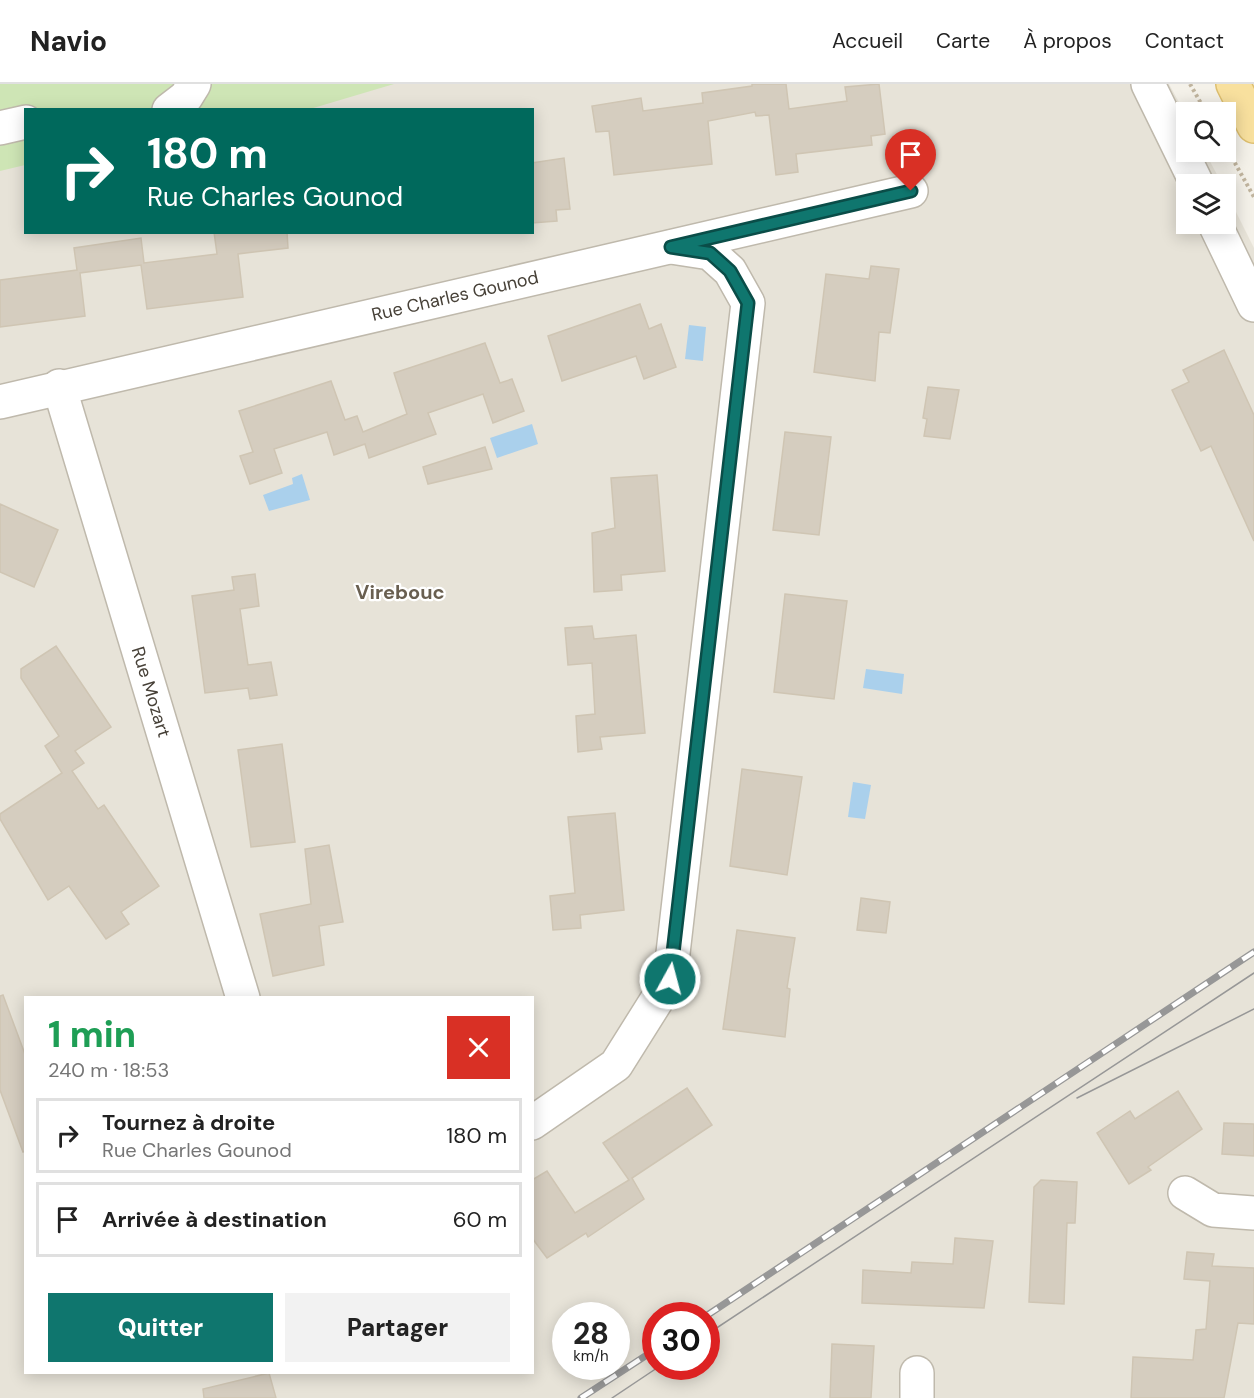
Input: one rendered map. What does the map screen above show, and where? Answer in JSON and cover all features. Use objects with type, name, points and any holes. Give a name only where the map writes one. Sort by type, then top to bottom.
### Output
[{"type":"main road","points":[[1233,84],[1254,126]]},
{"type":"street","points":[[172,108],[186,98],[194,84]]},
{"type":"street","points":[[1148,84],[1192,174]]},
{"type":"street","points":[[0,128],[24,122]]},
{"type":"street","name":"Rue Charles Gounod","points":[[0,402],[59,386],[911,191]]},
{"type":"street","points":[[1220,234],[1254,305]]},
{"type":"street","points":[[534,1122],[616,1065],[670,979],[748,303],[730,271],[710,253],[671,247]]},
{"type":"street","name":"Rue Mozart","points":[[59,386],[242,996]]},
{"type":"street","points":[[1185,1193],[1213,1210],[1254,1214]]},
{"type":"path","points":[[1190,84],[1200,102]]},
{"type":"path","points":[[1234,162],[1254,197]]},
{"type":"shaded area","points":[[0,84],[1169,84],[1179,102],[1176,102],[1176,162],[1210,162],[1217,174],[1176,174],[1176,234],[1236,234],[1236,212],[1254,248],[1254,1398],[0,1398]]},
{"type":"green space","points":[[0,84],[394,84],[313,108],[24,108],[24,165],[0,171]]},
{"type":"water","points":[[689,325],[706,327],[703,361],[685,359]]},
{"type":"water","points":[[532,424],[538,444],[497,458],[490,438]]},
{"type":"water","points":[[302,474],[310,500],[269,511],[263,495],[293,484],[292,478]]},
{"type":"water","points":[[866,669],[904,674],[902,694],[863,688]]},
{"type":"water","points":[[853,782],[871,785],[865,819],[848,817]]},
{"type":"building","points":[[752,84],[786,84],[789,109],[847,101],[845,87],[879,84],[885,134],[871,136],[872,145],[796,154],[798,172],[776,175],[769,115],[756,116],[755,112],[708,121],[712,164],[614,175],[609,131],[596,132],[592,106],[641,98],[643,111],[703,103],[702,93],[752,86]]},
{"type":"building","points":[[564,158],[570,209],[556,210],[557,221],[534,223],[534,163]]},
{"type":"building","points":[[214,234],[287,234],[288,248],[238,254],[243,297],[147,309],[141,265],[80,273],[85,316],[0,327],[0,280],[77,270],[74,248],[141,238],[144,263],[217,254]]},
{"type":"building","points":[[871,266],[899,269],[890,333],[879,332],[875,381],[814,372],[826,274],[869,279]]},
{"type":"building","points":[[640,304],[649,329],[661,324],[676,367],[644,379],[636,356],[562,381],[548,336]]},
{"type":"building","points":[[485,343],[500,383],[512,379],[524,411],[493,423],[483,394],[428,413],[436,434],[369,458],[365,444],[334,455],[327,432],[274,449],[282,473],[250,484],[240,456],[253,452],[239,411],[331,381],[345,420],[357,416],[363,432],[407,414],[394,373]]},
{"type":"building","points":[[1224,350],[1254,415],[1254,541],[1211,446],[1201,451],[1172,390],[1189,382],[1183,370]]},
{"type":"building","points":[[928,387],[959,390],[950,439],[924,436],[927,419],[923,418]]},
{"type":"building","points":[[785,432],[831,437],[819,535],[773,530]]},
{"type":"building","points":[[485,447],[492,469],[428,484],[423,467]]},
{"type":"building","points":[[657,475],[665,571],[621,575],[622,590],[594,592],[592,533],[615,528],[611,478]]},
{"type":"building","points":[[0,504],[58,530],[34,587],[0,572]]},
{"type":"building","points":[[255,574],[259,606],[240,609],[248,665],[271,662],[277,695],[250,699],[248,688],[205,693],[192,596],[234,590],[232,577]]},
{"type":"building","points":[[785,594],[847,601],[834,699],[774,692]]},
{"type":"building","points":[[592,626],[594,639],[636,635],[645,733],[600,737],[602,749],[578,752],[576,716],[595,714],[592,663],[568,665],[565,628]]},
{"type":"building","points":[[56,646],[111,727],[75,751],[84,763],[72,771],[98,809],[104,805],[159,886],[121,912],[129,924],[106,939],[69,886],[48,900],[0,819],[0,814],[62,773],[45,746],[59,736],[21,678],[21,669]]},
{"type":"building","points":[[282,744],[295,842],[251,847],[238,750]]},
{"type":"building","points":[[742,769],[802,777],[787,875],[730,866]]},
{"type":"building","points":[[615,813],[624,910],[580,915],[581,928],[553,930],[550,896],[575,893],[568,817]]},
{"type":"building","points":[[329,845],[343,922],[319,926],[324,965],[273,976],[260,914],[311,904],[305,849]]},
{"type":"building","points":[[861,898],[890,902],[886,933],[857,930]]},
{"type":"building","points":[[737,930],[795,938],[787,988],[790,989],[785,1037],[723,1029]]},
{"type":"building","points":[[3,995],[24,1052],[23,1152],[0,1090],[0,996]]},
{"type":"building","points":[[687,1088],[712,1125],[632,1178],[644,1199],[588,1237],[586,1233],[547,1258],[534,1241],[534,1179],[547,1171],[575,1213],[629,1180],[603,1143]]},
{"type":"building","points":[[1178,1091],[1202,1129],[1148,1167],[1151,1170],[1129,1184],[1097,1133],[1130,1111],[1135,1119]]},
{"type":"building","points":[[1224,1123],[1254,1124],[1254,1156],[1222,1154]]},
{"type":"building","points":[[1041,1180],[1077,1182],[1075,1223],[1067,1223],[1064,1304],[1029,1302],[1034,1187]]},
{"type":"building","points":[[955,1238],[993,1241],[984,1308],[862,1303],[863,1270],[911,1273],[912,1262],[953,1264]]},
{"type":"building","points":[[1187,1252],[1214,1254],[1212,1266],[1254,1268],[1254,1324],[1238,1323],[1224,1398],[1131,1398],[1133,1357],[1193,1360],[1196,1330],[1206,1329],[1210,1281],[1184,1279]]},
{"type":"building","points":[[832,1344],[874,1346],[871,1398],[830,1398]]},
{"type":"building","points":[[269,1374],[276,1398],[204,1398],[203,1389]]},
{"type":"tram line","points":[[720,1326],[1254,973]]},
{"type":"tram line","points":[[1077,1098],[1254,1009]]},
{"type":"tram line","points":[[612,1398],[642,1378]]},
{"type":"railway","points":[[720,1307],[1254,952]]},
{"type":"railway","points":[[581,1398],[642,1358]]},
{"type":"district","name":"Virebouc","points":[[400,592]]},
{"type":"route","points":[[670,979],[748,303],[730,271],[710,253],[671,247],[911,191]]}]
